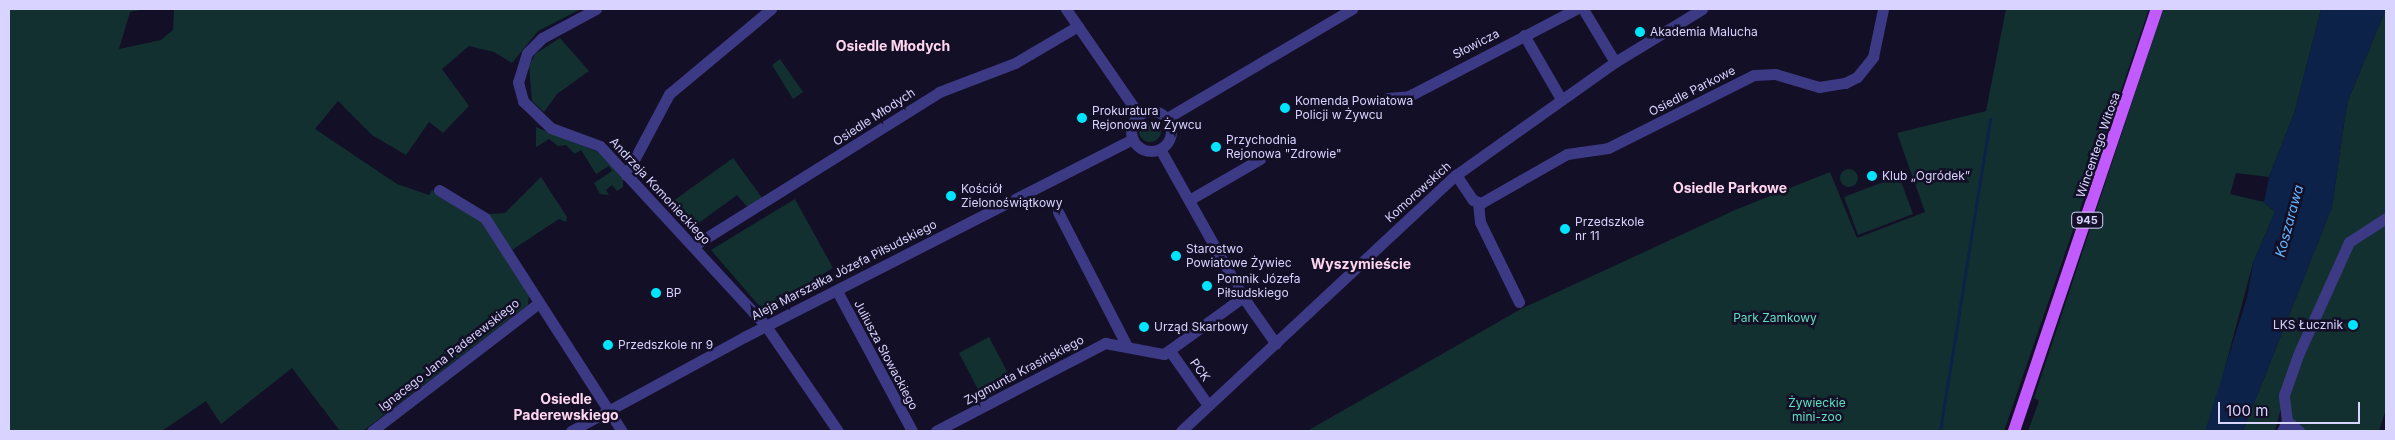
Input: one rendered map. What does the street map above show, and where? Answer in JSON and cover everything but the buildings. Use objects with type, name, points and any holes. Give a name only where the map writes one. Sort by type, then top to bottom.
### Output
[{"type":"main road","name":"Wincentego Witosa","points":[[2014,431],[2157,9]]},
{"type":"street","name":"Andrzeja Komonieckiego","points":[[596,9],[542,38],[527,53],[518,82],[523,101],[537,119],[600,146],[766,326],[838,431]]},
{"type":"street","points":[[626,175],[669,94],[771,9]]},
{"type":"street","points":[[1066,9],[1139,115]]},
{"type":"street","points":[[1167,118],[1352,9]]},
{"type":"street","name":"Słowicza","points":[[1388,98],[1410,96],[1576,9]]},
{"type":"street","points":[[1583,9],[1615,62]]},
{"type":"street","name":"Komorowskich","points":[[1181,431],[1456,175],[1615,62],[1702,9]]},
{"type":"street","name":"Osiedle Parkowe","points":[[1478,203],[1567,154],[1616,144],[1754,75],[1775,74],[1818,87],[1845,83],[1857,77],[1873,57],[1883,9]]},
{"type":"street","name":"Osiedle Młodych","points":[[693,246],[939,92],[1015,62],[1078,26]]},
{"type":"street","points":[[1524,35],[1561,99]]},
{"type":"street","points":[[1153,111],[1167,118],[1172,131],[1160,149],[1141,148],[1133,139],[1132,126],[1139,115],[1153,111]]},
{"type":"street","name":"Aleja Marszałka Józefa Piłsudskiego","points":[[570,431],[766,326],[1133,139]]},
{"type":"street","points":[[1160,149],[1243,296],[1276,344]]},
{"type":"street","points":[[1189,200],[1260,159]]},
{"type":"street","points":[[1456,175],[1478,203],[1480,222],[1519,302]]},
{"type":"street","name":"Ignacego Jana Paderewskiego","points":[[372,431],[539,303],[485,218],[439,190]]},
{"type":"street","points":[[1058,212],[1127,346]]},
{"type":"street","points":[[2299,431],[2285,426],[2284,395],[2349,242],[2386,218]]},
{"type":"street","name":"Juliusza Słowackiego","points":[[837,291],[912,431]]},
{"type":"street","points":[[1170,351],[1243,296]]},
{"type":"street","points":[[539,303],[622,431]]},
{"type":"street","name":"Zygmunta Krasińskiego","points":[[936,431],[1093,349],[1112,342],[1146,354],[1170,351]]},
{"type":"street","name":"PCK","points":[[1170,351],[1208,406]]},
{"type":"green space","points":[[9,9],[145,9],[130,12],[119,49],[161,40],[173,30],[174,9],[581,9],[538,31],[512,63],[494,52],[469,46],[442,69],[469,106],[443,133],[429,122],[406,155],[372,135],[338,101],[315,129],[397,184],[429,195],[432,190],[481,220],[529,296],[528,305],[363,431],[340,431],[292,368],[221,424],[206,401],[162,431],[9,431]]},
{"type":"green space","name":"Park Zamkowy","points":[[2006,9],[2149,9],[2004,431],[1307,431],[1521,309],[1735,210],[1830,172],[1857,238],[1925,212],[1897,133],[1986,111]]},
{"type":"green space","points":[[2163,9],[2321,9],[2295,111],[2269,177],[2236,173],[2230,194],[2264,202],[2275,212],[2253,263],[2211,420],[2205,431],[2028,431],[2039,401],[2034,398]]},
{"type":"green space","points":[[2386,9],[2386,409],[2379,431],[2299,431],[2287,421],[2284,397],[2275,431],[2243,431],[2332,207],[2347,103]]},
{"type":"green space","points":[[560,38],[589,71],[557,94],[544,112],[532,101],[529,66],[535,54]]},
{"type":"green space","points":[[780,59],[803,92],[793,99],[772,65]]},
{"type":"green space","points":[[1150,120],[1160,127],[1161,131],[1154,141],[1150,142],[1140,135],[1139,131],[1146,121]]},
{"type":"green space","points":[[536,127],[603,154],[623,179],[623,187],[617,191],[612,185],[606,190],[609,195],[600,194],[594,183],[612,171],[609,166],[596,174],[581,150],[575,154],[566,145],[558,146],[549,139],[536,147]]},
{"type":"green space","points":[[733,158],[763,199],[748,208],[737,195],[696,225],[704,236],[699,238],[669,204]]},
{"type":"green space","points":[[1849,169],[1857,174],[1858,178],[1853,186],[1849,187],[1841,182],[1840,178],[1845,170]]},
{"type":"green space","points":[[1899,176],[1913,214],[1858,235],[1844,197]]},
{"type":"green space","points":[[541,177],[567,217],[566,222],[559,219],[512,250],[488,214],[505,213]]},
{"type":"green space","points":[[795,199],[833,268],[820,276],[823,283],[781,306],[761,308],[711,250]]},
{"type":"green space","points":[[989,337],[1013,383],[983,399],[959,353]]},
{"type":"water","name":"Koszarawa","points":[[2321,9],[2386,9],[2347,103],[2332,207],[2243,431],[2205,431],[2247,298],[2253,263],[2275,212],[2264,202],[2269,177],[2295,111]]},
{"type":"waterway","points":[[1940,431],[1990,119]]},
{"type":"place","name":"Akademia Malucha","points":[[1640,32]]},
{"type":"place","name":"Komenda Powiatowa Policji w Żywcu","points":[[1285,108]]},
{"type":"place","name":"Prokuratura Rejonowa w Żywcu","points":[[1082,118]]},
{"type":"place","name":"Przychodnia Rejonowa \"Zdrowie\"","points":[[1216,147]]},
{"type":"place","name":"Klub „Ogródek”","points":[[1872,176]]},
{"type":"place","name":"Kościół Zielonoświątkowy","points":[[951,196]]},
{"type":"place","name":"Przedszkole nr 11","points":[[1565,229]]},
{"type":"place","name":"Starostwo Powiatowe Żywiec","points":[[1176,256]]},
{"type":"place","name":"Pomnik Józefa Piłsudskiego","points":[[1207,286]]},
{"type":"place","name":"BP","points":[[656,293]]},
{"type":"place","name":"LKS Łucznik","points":[[2353,325]]},
{"type":"place","name":"Urząd Skarbowy","points":[[1144,327]]},
{"type":"place","name":"Przedszkole nr 9","points":[[608,345]]},
{"type":"district","name":"Osiedle Młodych","points":[[893,46]]},
{"type":"district","name":"Osiedle Parkowe","points":[[1730,188]]},
{"type":"district","name":"Wyszymieście","points":[[1361,264]]},
{"type":"district","name":"Osiedle Paderewskiego","points":[[566,408]]},
{"type":"park label","name":"Żywieckie mini-zoo","points":[[1817,410]]}]
